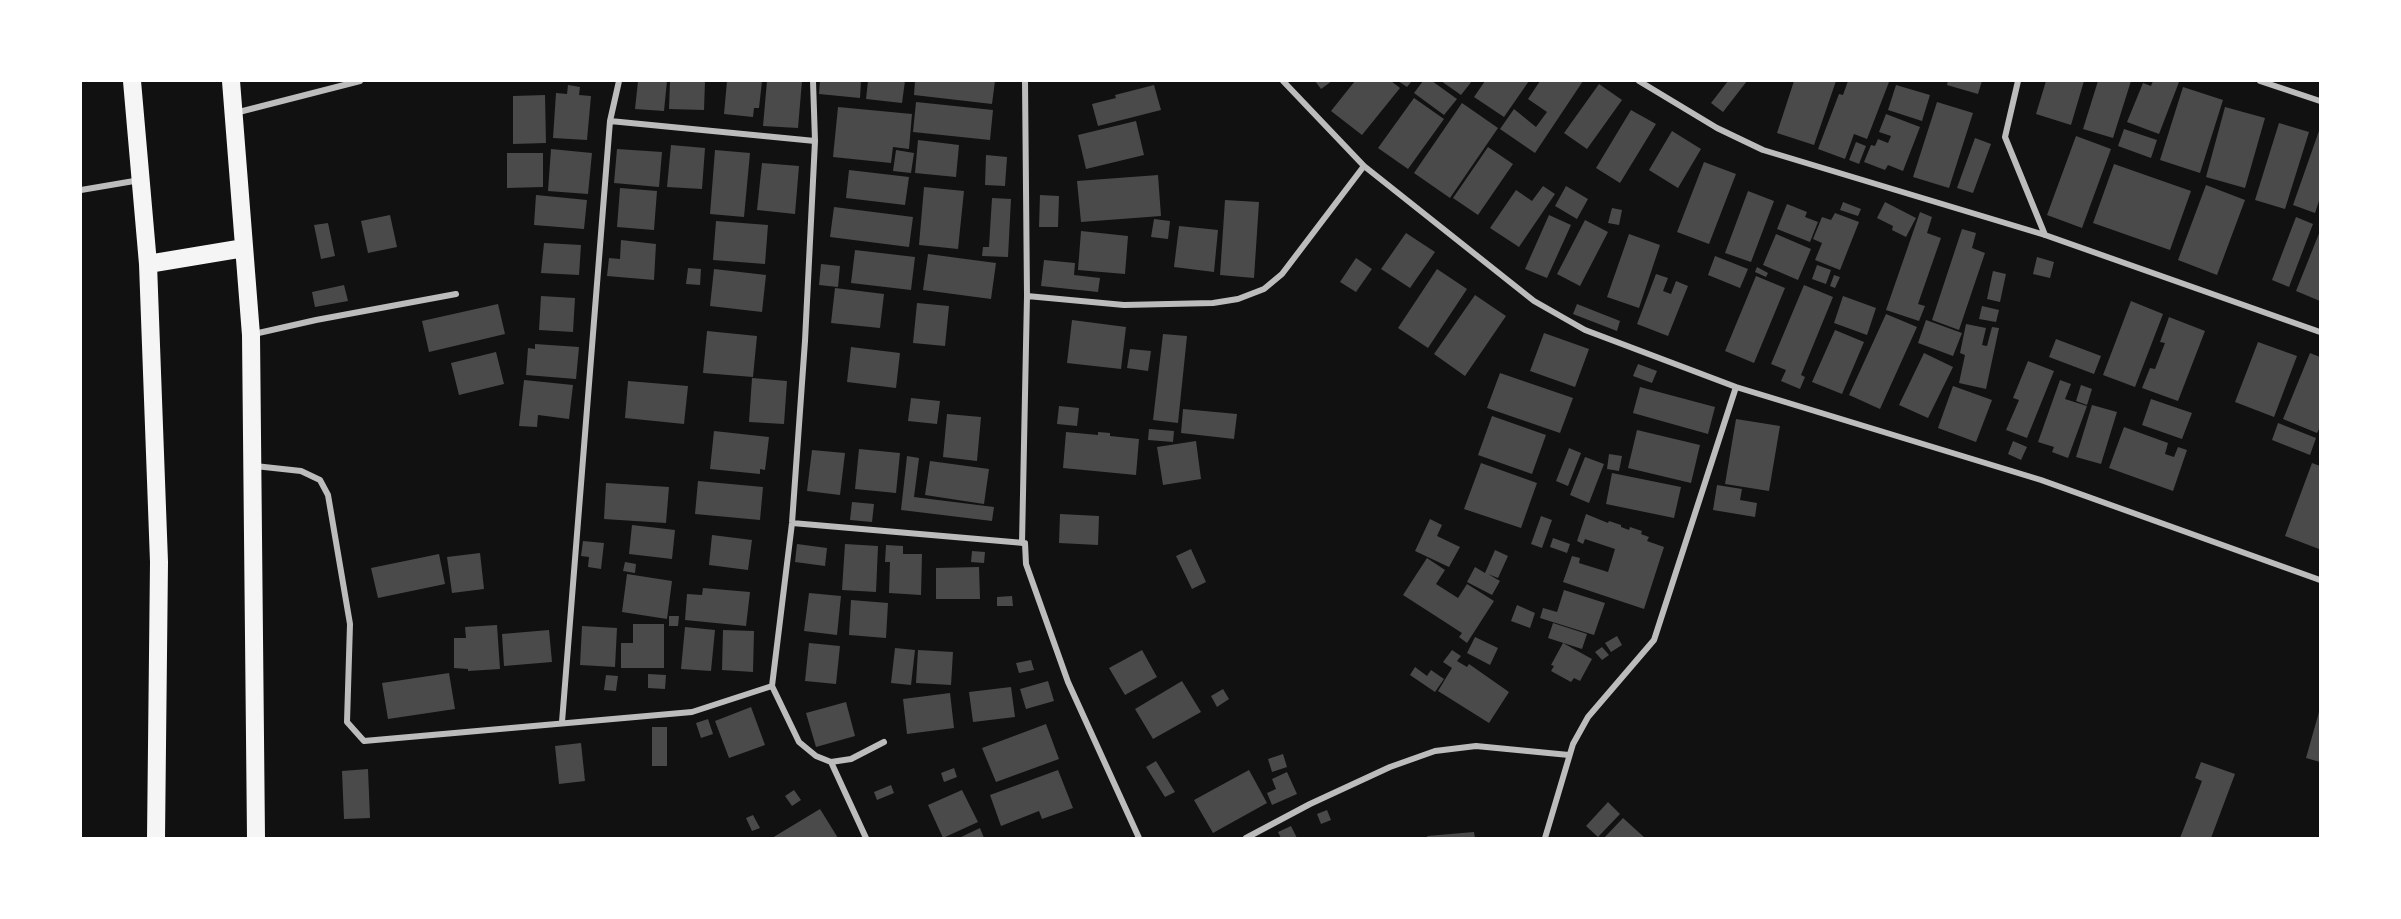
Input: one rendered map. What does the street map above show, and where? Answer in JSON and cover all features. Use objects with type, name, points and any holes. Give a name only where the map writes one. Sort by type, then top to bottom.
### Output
[{"type":"highway","points":[[132,81],[148,264],[159,562],[156,838]]},
{"type":"highway","points":[[231,81],[251,335],[256,838]]},
{"type":"highway","points":[[148,264],[244,248]]},
{"type":"street","points":[[235,113],[360,81]]},
{"type":"street","points":[[562,722],[610,121],[619,81]]},
{"type":"street","points":[[813,81],[815,141],[806,329],[792,523],[772,686],[799,742],[816,756],[831,762],[851,759],[884,742]]},
{"type":"street","points":[[1025,81],[1027,296],[1022,543],[1025,543],[1026,564],[1068,682],[1139,838]]},
{"type":"street","points":[[1283,81],[1364,166],[1534,302],[1585,330],[1736,387],[2041,480],[2320,580]]},
{"type":"street","points":[[1639,81],[1717,128],[1763,150],[2045,235],[2320,332]]},
{"type":"street","points":[[2018,81],[2005,137],[2045,235]]},
{"type":"street","points":[[2260,81],[2320,101]]},
{"type":"street","points":[[610,121],[815,141]]},
{"type":"street","points":[[1027,296],[1124,305],[1214,303],[1238,299],[1264,289],[1282,274],[1364,166]]},
{"type":"street","points":[[81,190],[141,179]]},
{"type":"street","points":[[251,335],[316,320],[456,294]]},
{"type":"street","points":[[1545,838],[1569,755],[1588,717],[1654,640],[1736,387]]},
{"type":"street","points":[[253,466],[301,471],[320,480],[328,495],[351,624],[347,722],[364,741],[692,712],[772,686]]},
{"type":"street","points":[[792,523],[1025,543]]},
{"type":"street","points":[[1246,838],[1350,785],[1390,767],[1435,751],[1476,746],[1569,755]]},
{"type":"street","points":[[831,762],[866,838]]},
{"type":"building","points":[[638,81],[667,81],[664,111],[635,109]]},
{"type":"building","points":[[670,81],[705,81],[704,110],[669,109]]},
{"type":"building","points":[[727,81],[762,81],[759,108],[754,108],[753,117],[724,114]]},
{"type":"building","points":[[767,81],[802,81],[798,128],[763,126]]},
{"type":"building","points":[[820,81],[861,81],[860,98],[819,94]]},
{"type":"building","points":[[868,81],[905,81],[902,103],[866,99]]},
{"type":"building","points":[[915,81],[995,81],[992,104],[914,95]]},
{"type":"building","points":[[1315,81],[1332,81],[1321,89]]},
{"type":"building","points":[[1355,81],[1391,81],[1400,88],[1362,135],[1331,111]]},
{"type":"building","points":[[1398,81],[1412,81],[1407,87]]},
{"type":"building","points":[[1423,81],[1432,81],[1457,99],[1444,115],[1414,93]]},
{"type":"building","points":[[1441,81],[1472,81],[1461,95]]},
{"type":"building","points":[[1485,81],[1529,81],[1504,117],[1474,97]]},
{"type":"building","points":[[1540,81],[1583,81],[1535,153],[1500,129],[1514,109],[1536,127],[1547,112],[1528,99]]},
{"type":"building","points":[[1728,81],[1747,81],[1723,112],[1711,103]]},
{"type":"building","points":[[1794,81],[1836,81],[1814,145],[1777,133]]},
{"type":"building","points":[[1848,81],[1889,82],[1867,139],[1854,134],[1845,159],[1818,149],[1839,94],[1843,95]]},
{"type":"building","points":[[1948,81],[1982,81],[1978,94],[1947,85]]},
{"type":"building","points":[[2046,81],[2084,81],[2071,125],[2036,114]]},
{"type":"building","points":[[2098,81],[2131,81],[2113,138],[2083,129]]},
{"type":"building","points":[[2153,81],[2179,82],[2159,134],[2127,122],[2143,83],[2151,86]]},
{"type":"building","points":[[1599,84],[1622,100],[1587,149],[1564,133]]},
{"type":"building","points":[[568,85],[580,87],[579,95],[591,96],[587,140],[553,138],[556,93],[567,94]]},
{"type":"building","points":[[1154,85],[1161,110],[1098,126],[1092,104],[1116,98],[1115,95]]},
{"type":"building","points":[[1896,85],[1930,95],[1922,121],[1888,110]]},
{"type":"building","points":[[2183,87],[2223,100],[2200,173],[2160,160]]},
{"type":"building","points":[[545,95],[546,143],[513,144],[513,96]]},
{"type":"building","points":[[1414,98],[1444,119],[1408,169],[1378,148]]},
{"type":"building","points":[[916,102],[993,110],[990,140],[913,132]]},
{"type":"building","points":[[1937,102],[1973,113],[1949,188],[1913,177]]},
{"type":"building","points":[[1462,103],[1498,128],[1450,198],[1414,173]]},
{"type":"building","points":[[838,107],[912,114],[909,149],[893,147],[891,163],[833,157]]},
{"type":"building","points":[[2225,107],[2265,118],[2245,188],[2206,177]]},
{"type":"building","points":[[1631,110],[1656,124],[1620,183],[1596,168]]},
{"type":"building","points":[[1886,114],[1920,127],[1903,171],[1888,165],[1885,170],[1864,162],[1871,145],[1875,146],[1878,139],[1888,143],[1891,136],[1879,132]]},
{"type":"building","points":[[1136,121],[1144,155],[1086,169],[1078,135]]},
{"type":"building","points":[[2279,123],[2309,132],[2285,209],[2255,200]]},
{"type":"building","points":[[2320,128],[2320,198],[2315,213],[2293,205]]},
{"type":"building","points":[[2124,129],[2157,140],[2151,158],[2118,146]]},
{"type":"building","points":[[1672,131],[1701,149],[1678,188],[1649,170]]},
{"type":"building","points":[[2076,136],[2111,149],[2082,228],[2047,215]]},
{"type":"building","points":[[1975,138],[1991,144],[1973,193],[1957,188]]},
{"type":"building","points":[[918,140],[959,145],[956,177],[915,173]]},
{"type":"building","points":[[1856,142],[1866,146],[1859,164],[1849,160]]},
{"type":"building","points":[[671,145],[705,148],[702,189],[667,187]]},
{"type":"building","points":[[1488,147],[1513,164],[1478,215],[1453,198]]},
{"type":"building","points":[[551,149],[592,153],[588,194],[548,191]]},
{"type":"building","points":[[617,149],[662,152],[659,187],[614,183]]},
{"type":"building","points":[[715,150],[750,153],[744,217],[710,214]]},
{"type":"building","points":[[896,150],[914,153],[911,173],[893,171]]},
{"type":"building","points":[[507,153],[543,153],[543,187],[507,188]]},
{"type":"building","points":[[986,155],[1007,157],[1005,186],[985,185]]},
{"type":"building","points":[[1704,162],[1736,174],[1709,244],[1677,232]]},
{"type":"building","points":[[762,163],[799,166],[795,214],[757,210]]},
{"type":"building","points":[[2114,164],[2191,191],[2170,250],[2093,223]]},
{"type":"building","points":[[849,170],[909,177],[905,205],[846,198]]},
{"type":"building","points":[[1158,175],[1161,216],[1081,222],[1077,181]]},
{"type":"building","points":[[2206,185],[2245,200],[2217,275],[2178,260]]},
{"type":"building","points":[[1543,186],[1555,194],[1519,247],[1490,228],[1516,190],[1532,201]]},
{"type":"building","points":[[1566,186],[1588,199],[1577,219],[1555,206]]},
{"type":"building","points":[[924,187],[964,191],[958,249],[919,245]]},
{"type":"building","points":[[620,188],[657,191],[654,230],[617,227]]},
{"type":"building","points":[[1748,191],[1774,201],[1751,262],[1725,253]]},
{"type":"building","points":[[536,195],[587,200],[584,229],[534,225]]},
{"type":"building","points":[[1040,195],[1059,196],[1058,227],[1039,227]]},
{"type":"building","points":[[992,198],[1011,199],[1008,257],[982,256],[983,247],[989,247]]},
{"type":"building","points":[[1225,200],[1259,202],[1254,278],[1220,275]]},
{"type":"building","points":[[1843,202],[1861,209],[1858,216],[1840,210]]},
{"type":"building","points":[[1885,202],[1916,218],[1906,237],[1892,230],[1893,226],[1877,218]]},
{"type":"building","points":[[1787,204],[1807,212],[1805,217],[1818,222],[1810,242],[1777,229]]},
{"type":"building","points":[[834,207],[913,217],[909,247],[830,237]]},
{"type":"building","points":[[1612,208],[1622,210],[1619,225],[1608,223]]},
{"type":"building","points":[[1920,212],[1932,217],[1927,233],[1941,238],[1918,304],[1925,306],[1919,321],[1886,310]]},
{"type":"building","points":[[1835,213],[1859,222],[1840,270],[1815,260],[1822,243],[1813,239],[1822,217],[1831,220]]},
{"type":"building","points":[[390,215],[397,247],[368,253],[361,221]]},
{"type":"building","points":[[1549,215],[1571,225],[1547,278],[1525,269]]},
{"type":"building","points":[[2296,217],[2313,224],[2289,287],[2272,280]]},
{"type":"building","points":[[1154,219],[1170,221],[1168,239],[1151,237]]},
{"type":"building","points":[[1585,220],[1608,232],[1580,286],[1557,274]]},
{"type":"building","points":[[716,221],[768,225],[765,264],[713,260]]},
{"type":"building","points":[[328,223],[335,256],[321,259],[314,225]]},
{"type":"building","points":[[1179,226],[1218,230],[1214,272],[1174,267]]},
{"type":"building","points":[[1962,229],[1976,233],[1972,248],[1985,253],[1959,330],[1932,320]]},
{"type":"building","points":[[1081,231],[1128,236],[1125,274],[1078,270]]},
{"type":"building","points":[[2320,231],[2320,301],[2296,291]]},
{"type":"building","points":[[1406,233],[1435,252],[1410,288],[1381,269]]},
{"type":"building","points":[[1629,234],[1660,245],[1639,308],[1607,297]]},
{"type":"building","points":[[1776,234],[1811,249],[1798,280],[1763,265]]},
{"type":"building","points":[[621,240],[656,244],[654,280],[607,276],[609,258],[620,259]]},
{"type":"building","points":[[544,243],[581,245],[579,275],[541,273]]},
{"type":"building","points":[[855,250],[915,257],[911,290],[851,283]]},
{"type":"building","points":[[928,254],[996,263],[991,299],[923,290]]},
{"type":"building","points":[[1715,256],[1748,269],[1740,288],[1708,275]]},
{"type":"building","points":[[2037,257],[2054,262],[2050,278],[2033,274]]},
{"type":"building","points":[[1356,258],[1372,269],[1356,292],[1340,282]]},
{"type":"building","points":[[1044,260],[1075,263],[1074,275],[1100,278],[1098,292],[1041,286]]},
{"type":"building","points":[[821,264],[840,266],[838,287],[819,285]]},
{"type":"building","points":[[1817,265],[1831,270],[1826,284],[1812,279]]},
{"type":"building","points":[[1757,267],[1768,273],[1766,277],[1755,272]]},
{"type":"building","points":[[688,268],[701,269],[700,285],[686,284]]},
{"type":"building","points":[[714,269],[766,275],[762,312],[710,306]]},
{"type":"building","points":[[1437,269],[1467,289],[1428,348],[1398,328]]},
{"type":"building","points":[[1993,271],[2006,274],[2000,302],[1987,299]]},
{"type":"building","points":[[1656,274],[1668,278],[1663,291],[1671,294],[1676,281],[1688,286],[1668,336],[1637,324]]},
{"type":"building","points":[[1834,275],[1840,277],[1835,288],[1830,286]]},
{"type":"building","points":[[1756,276],[1785,288],[1754,363],[1725,351]]},
{"type":"building","points":[[344,285],[348,301],[315,307],[312,292]]},
{"type":"building","points":[[1804,285],[1833,297],[1801,375],[1805,377],[1800,389],[1781,381],[1786,370],[1771,364]]},
{"type":"building","points":[[835,288],[884,294],[880,328],[831,323]]},
{"type":"building","points":[[1475,295],[1506,316],[1465,376],[1434,354]]},
{"type":"building","points":[[541,296],[575,298],[573,332],[539,330]]},
{"type":"building","points":[[1843,296],[1876,308],[1867,335],[1834,323]]},
{"type":"building","points":[[2131,301],[2163,314],[2135,387],[2103,375]]},
{"type":"building","points":[[917,303],[949,306],[945,346],[913,343]]},
{"type":"building","points":[[498,304],[505,334],[429,352],[422,321]]},
{"type":"building","points":[[1577,304],[1620,321],[1617,331],[1573,314]]},
{"type":"building","points":[[1982,306],[1999,310],[1996,322],[1979,319]]},
{"type":"building","points":[[1886,314],[1917,327],[1880,409],[1849,395]]},
{"type":"building","points":[[2169,317],[2205,331],[2178,401],[2142,388],[2150,368],[2155,369],[2165,343],[2160,342]]},
{"type":"building","points":[[1072,320],[1126,327],[1121,369],[1067,363]]},
{"type":"building","points":[[1926,320],[1962,333],[1953,356],[1918,343]]},
{"type":"building","points":[[1966,324],[1986,328],[1982,345],[1987,346],[1992,327],[1999,328],[1986,389],[1959,383],[1965,355],[1960,353]]},
{"type":"building","points":[[1835,330],[1864,342],[1842,394],[1812,382]]},
{"type":"building","points":[[707,331],[757,336],[753,377],[703,373]]},
{"type":"building","points":[[1544,333],[1589,349],[1575,387],[1530,371]]},
{"type":"building","points":[[1163,334],[1187,336],[1178,423],[1153,420]]},
{"type":"building","points":[[2056,339],[2101,356],[2094,374],[2049,357]]},
{"type":"building","points":[[2258,342],[2297,356],[2274,417],[2235,402]]},
{"type":"building","points":[[535,344],[579,347],[576,379],[526,375],[528,348],[535,349]]},
{"type":"building","points":[[851,347],[900,353],[896,388],[847,382]]},
{"type":"building","points":[[1130,349],[1151,351],[1148,371],[1127,368]]},
{"type":"building","points":[[496,352],[504,384],[459,395],[451,363]]},
{"type":"building","points":[[1924,353],[1953,367],[1928,418],[1899,405]]},
{"type":"building","points":[[2310,353],[2320,357],[2320,427],[2317,433],[2283,419]]},
{"type":"building","points":[[2028,361],[2054,371],[2027,438],[2006,430],[2019,400],[2013,398]]},
{"type":"building","points":[[1638,364],[1657,371],[1652,383],[1633,376]]},
{"type":"building","points":[[1500,373],[1573,398],[1560,433],[1487,408]]},
{"type":"building","points":[[752,378],[787,381],[784,424],[749,422]]},
{"type":"building","points":[[524,380],[573,385],[569,419],[538,415],[537,427],[519,426]]},
{"type":"building","points":[[2060,380],[2071,384],[2065,399],[2087,406],[2068,458],[2052,452],[2054,447],[2038,442]]},
{"type":"building","points":[[628,381],[688,386],[684,424],[625,418]]},
{"type":"building","points":[[2081,385],[2092,389],[2087,405],[2076,401]]},
{"type":"building","points":[[1953,386],[1992,400],[1976,442],[1938,428]]},
{"type":"building","points":[[1640,387],[1715,407],[1708,434],[1633,413]]},
{"type":"building","points":[[911,398],[940,401],[937,424],[908,421]]},
{"type":"building","points":[[2151,399],[2192,413],[2182,439],[2142,425]]},
{"type":"building","points":[[2092,405],[2117,412],[2101,464],[2076,457]]},
{"type":"building","points":[[1059,406],[1079,408],[1077,426],[1057,424]]},
{"type":"building","points":[[1183,409],[1237,414],[1234,439],[1181,433]]},
{"type":"building","points":[[947,414],[981,417],[977,461],[943,457]]},
{"type":"building","points":[[1492,416],[1546,435],[1532,474],[1478,455]]},
{"type":"building","points":[[1736,419],[1780,426],[1769,491],[1725,484]]},
{"type":"building","points":[[2278,423],[2316,438],[2310,455],[2272,440]]},
{"type":"building","points":[[2124,427],[2168,443],[2165,454],[2174,457],[2178,447],[2187,450],[2173,491],[2109,468]]},
{"type":"building","points":[[1149,429],[1174,431],[1173,442],[1148,440]]},
{"type":"building","points":[[1637,430],[1700,445],[1691,483],[1628,468]]},
{"type":"building","points":[[714,431],[769,437],[765,470],[760,469],[760,474],[710,469]]},
{"type":"building","points":[[1066,432],[1098,435],[1098,432],[1110,433],[1110,436],[1139,439],[1136,475],[1063,468]]},
{"type":"building","points":[[1196,441],[1201,479],[1163,485],[1157,447]]},
{"type":"building","points":[[2013,441],[2027,447],[2021,460],[2008,454]]},
{"type":"building","points":[[1569,448],[1581,453],[1568,486],[1556,481]]},
{"type":"building","points":[[859,449],[900,453],[896,493],[855,489]]},
{"type":"building","points":[[812,450],[845,453],[840,495],[807,491]]},
{"type":"building","points":[[1609,454],[1622,456],[1619,471],[1607,469]]},
{"type":"building","points":[[907,456],[919,458],[914,497],[994,507],[992,521],[901,510]]},
{"type":"building","points":[[1585,457],[1604,464],[1589,503],[1570,495]]},
{"type":"building","points":[[930,461],[989,469],[984,504],[925,495]]},
{"type":"building","points":[[1481,463],[1537,483],[1521,528],[1464,509]]},
{"type":"building","points":[[2312,463],[2320,466],[2319,549],[2285,536]]},
{"type":"building","points":[[1612,473],[1681,487],[1674,518],[1606,504]]},
{"type":"building","points":[[698,481],[763,487],[760,520],[695,514]]},
{"type":"building","points":[[606,483],[669,487],[666,523],[604,519]]},
{"type":"building","points":[[1717,485],[1742,489],[1740,500],[1757,503],[1755,517],[1713,510]]},
{"type":"building","points":[[852,502],[874,504],[872,522],[850,520]]},
{"type":"building","points":[[1060,514],[1099,516],[1098,545],[1059,543]]},
{"type":"building","points":[[1586,514],[1608,523],[1609,521],[1621,525],[1629,530],[1630,527],[1642,531],[1641,534],[1649,537],[1647,541],[1664,547],[1644,609],[1563,582],[1572,556],[1580,558],[1579,563],[1608,572],[1615,549],[1585,539],[1583,544],[1577,541]]},
{"type":"building","points":[[1541,516],[1552,520],[1542,548],[1531,544]]},
{"type":"building","points":[[1430,519],[1442,525],[1437,536],[1460,547],[1449,567],[1415,551]]},
{"type":"building","points":[[632,525],[675,530],[672,559],[629,554]]},
{"type":"building","points":[[712,535],[752,540],[748,570],[709,565]]},
{"type":"building","points":[[1553,538],[1570,544],[1567,553],[1550,547]]},
{"type":"building","points":[[583,541],[604,543],[601,569],[588,567],[589,557],[581,556]]},
{"type":"building","points":[[797,544],[827,548],[825,566],[795,562]]},
{"type":"building","points":[[845,544],[878,546],[876,592],[842,590]]},
{"type":"building","points":[[886,545],[903,546],[903,554],[922,554],[921,595],[889,593],[890,562],[885,562]]},
{"type":"building","points":[[1191,549],[1206,582],[1192,589],[1176,556]]},
{"type":"building","points":[[1495,550],[1508,556],[1498,578],[1488,574],[1500,581],[1492,595],[1467,582],[1475,567],[1485,573]]},
{"type":"building","points":[[972,551],[985,552],[984,563],[971,562]]},
{"type":"building","points":[[480,553],[484,589],[452,593],[447,557]]},
{"type":"building","points":[[439,554],[445,584],[378,598],[371,568]]},
{"type":"building","points":[[1427,558],[1445,570],[1436,584],[1458,598],[1467,584],[1494,601],[1467,643],[1459,637],[1462,633],[1403,595]]},
{"type":"building","points":[[625,562],[636,564],[635,573],[623,571]]},
{"type":"building","points":[[979,567],[980,599],[936,599],[936,568]]},
{"type":"building","points":[[627,574],[672,581],[667,619],[622,612]]},
{"type":"building","points":[[703,588],[750,592],[746,626],[685,620],[687,594],[702,595]]},
{"type":"building","points":[[1564,590],[1605,603],[1594,635],[1540,618],[1543,608],[1557,612]]},
{"type":"building","points":[[809,593],[841,596],[837,635],[804,631]]},
{"type":"building","points":[[1012,596],[1013,606],[997,606],[997,597]]},
{"type":"building","points":[[851,600],[888,603],[886,638],[849,635]]},
{"type":"building","points":[[1517,605],[1535,613],[1530,628],[1511,621]]},
{"type":"building","points":[[669,616],[679,616],[678,626],[669,626]]},
{"type":"building","points":[[1553,623],[1587,634],[1582,649],[1548,638]]},
{"type":"building","points":[[633,624],[664,624],[664,668],[621,668],[621,643],[633,643]]},
{"type":"building","points":[[497,625],[500,669],[468,671],[468,669],[454,668],[454,638],[466,638],[465,627]]},
{"type":"building","points":[[582,626],[617,628],[615,667],[580,665]]},
{"type":"building","points":[[685,627],[715,630],[711,671],[681,669]]},
{"type":"building","points":[[549,630],[552,662],[504,666],[502,634]]},
{"type":"building","points":[[723,630],[754,631],[753,672],[722,670]]},
{"type":"building","points":[[1617,636],[1622,645],[1611,652],[1605,643]]},
{"type":"building","points":[[1475,637],[1498,648],[1490,665],[1467,653]]},
{"type":"building","points":[[809,643],[840,646],[836,684],[805,681]]},
{"type":"building","points":[[1563,643],[1592,659],[1580,681],[1574,678],[1571,682],[1551,671],[1554,666],[1551,665]]},
{"type":"building","points":[[1602,647],[1609,655],[1602,660],[1595,652]]},
{"type":"building","points":[[895,648],[915,650],[911,685],[891,683]]},
{"type":"building","points":[[918,650],[953,652],[951,685],[916,683]]},
{"type":"building","points":[[1142,650],[1157,677],[1125,695],[1109,668]]},
{"type":"building","points":[[1452,650],[1461,656],[1457,661],[1467,667],[1469,664],[1509,692],[1489,723],[1438,691],[1452,668],[1443,662]]},
{"type":"building","points":[[1031,660],[1034,670],[1019,673],[1016,663]]},
{"type":"building","points":[[1415,667],[1427,676],[1431,670],[1444,679],[1435,692],[1410,675]]},
{"type":"building","points":[[449,673],[455,709],[388,719],[382,683]]},
{"type":"building","points":[[648,674],[666,675],[665,689],[648,688]]},
{"type":"building","points":[[606,675],[618,676],[616,691],[604,690]]},
{"type":"building","points":[[1048,681],[1054,701],[1026,709],[1020,689]]},
{"type":"building","points":[[1182,681],[1201,712],[1153,739],[1135,709]]},
{"type":"building","points":[[1011,687],[1015,717],[973,722],[969,692]]},
{"type":"building","points":[[1223,689],[1229,699],[1217,707],[1211,696]]},
{"type":"building","points":[[950,693],[954,728],[907,734],[903,699]]},
{"type":"building","points":[[846,702],[855,736],[816,747],[806,713]]},
{"type":"building","points":[[751,707],[765,745],[729,758],[715,721]]},
{"type":"building","points":[[2320,712],[2320,762],[2306,758]]},
{"type":"building","points":[[708,719],[713,734],[701,738],[696,723]]},
{"type":"building","points":[[1046,724],[1059,759],[996,782],[982,748]]},
{"type":"building","points":[[652,727],[667,727],[667,766],[652,766]]},
{"type":"building","points":[[581,743],[585,781],[559,784],[555,746]]},
{"type":"building","points":[[1283,754],[1287,767],[1272,772],[1268,759]]},
{"type":"building","points":[[1156,761],[1175,792],[1165,797],[1146,767]]},
{"type":"building","points":[[2201,762],[2235,774],[2211,838],[2180,838],[2202,781],[2195,778]]},
{"type":"building","points":[[954,768],[957,777],[944,782],[941,773]]},
{"type":"building","points":[[368,769],[370,818],[344,819],[342,771]]},
{"type":"building","points":[[1058,770],[1073,808],[1042,819],[1039,811],[1001,826],[990,795]]},
{"type":"building","points":[[1249,770],[1267,803],[1213,833],[1194,800]]},
{"type":"building","points":[[1287,772],[1297,794],[1272,805],[1267,793],[1276,789],[1272,779]]},
{"type":"building","points":[[891,785],[894,793],[877,800],[874,792]]},
{"type":"building","points":[[794,790],[801,800],[792,806],[785,796]]},
{"type":"building","points":[[962,790],[978,822],[943,838],[928,805]]},
{"type":"building","points":[[1608,802],[1620,814],[1598,837],[1586,826]]},
{"type":"building","points":[[820,809],[838,838],[772,838]]},
{"type":"building","points":[[1327,810],[1331,820],[1321,824],[1317,814]]},
{"type":"building","points":[[753,815],[760,828],[752,831],[746,818]]},
{"type":"building","points":[[1623,818],[1645,838],[1604,838]]},
{"type":"building","points":[[1291,826],[1297,838],[1281,838],[1278,832]]},
{"type":"building","points":[[980,828],[984,838],[959,838]]},
{"type":"building","points":[[1474,832],[1475,838],[1428,838],[1427,836]]}]
